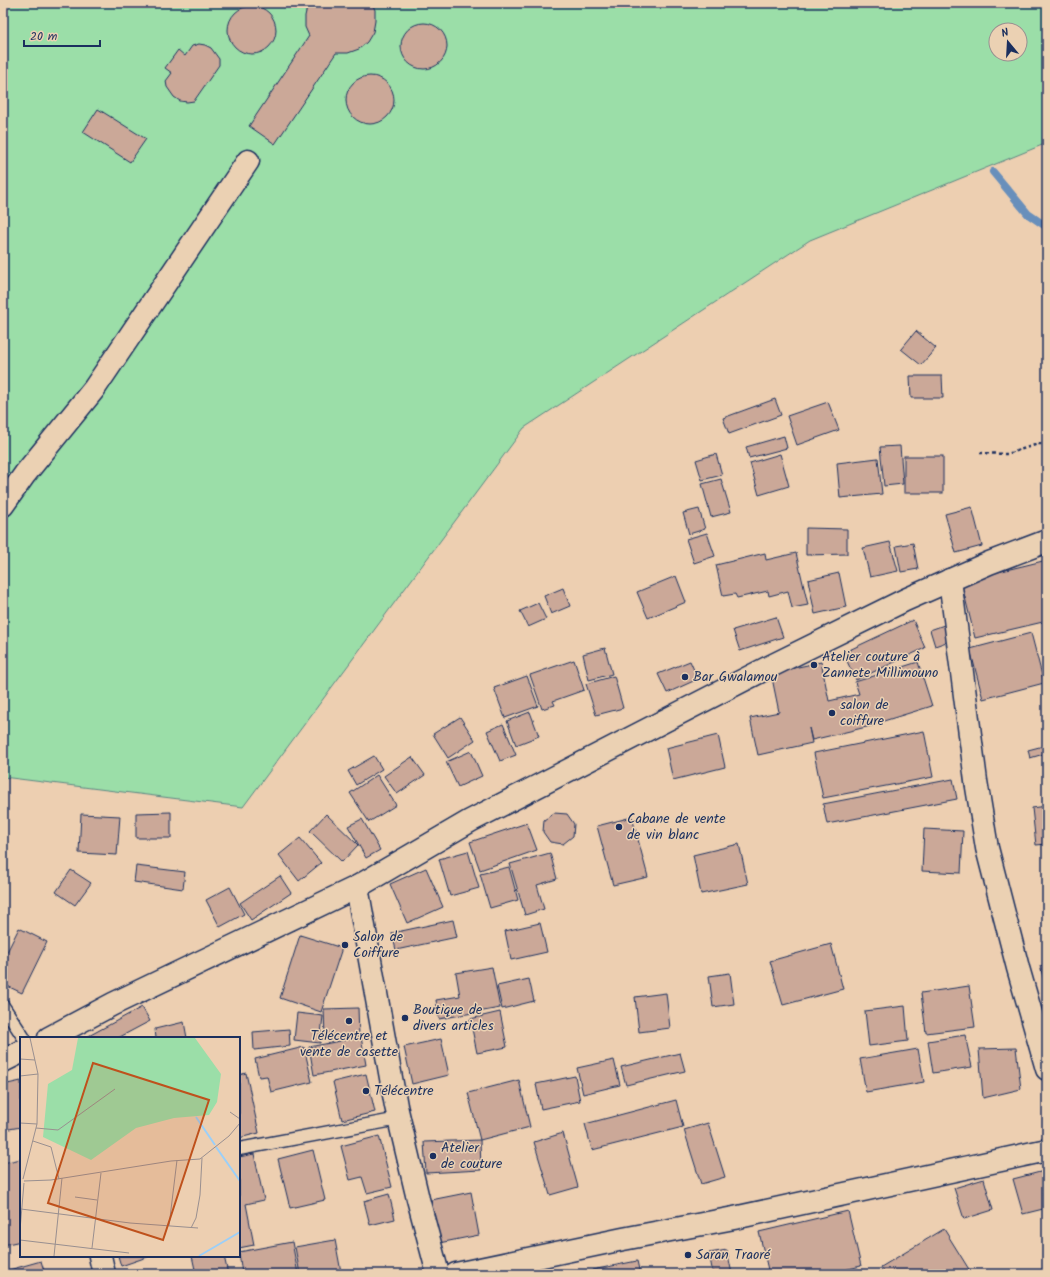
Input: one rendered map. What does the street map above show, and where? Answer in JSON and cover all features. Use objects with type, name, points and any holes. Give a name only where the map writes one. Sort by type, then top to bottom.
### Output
[{"type":"street","points":[[3,504],[25,474],[94,389],[248,161]]},
{"type":"street","points":[[51,1037],[113,1004],[357,887],[470,821],[765,669],[905,600],[989,563],[1047,541]]},
{"type":"street","points":[[950,580],[976,782],[987,848],[1018,968],[1047,1069]]},
{"type":"street","points":[[357,887],[399,1119],[438,1274]]},
{"type":"street","points":[[3,1061],[20,1052]]},
{"type":"street","points":[[456,1274],[623,1239],[734,1218],[1047,1150]]},
{"type":"street","points":[[100,1257],[104,1274]]},
{"type":"lane","points":[[3,1006],[23,1037]]},
{"type":"lane","points":[[240,1149],[399,1119]]},
{"type":"path","points":[[980,453],[1007,454],[1038,444],[1047,444]]},
{"type":"green space","points":[[3,3],[1047,3],[1047,143],[810,240],[524,428],[243,807],[3,777]]},
{"type":"building","points":[[308,3],[372,3],[375,10],[373,32],[367,42],[359,49],[348,53],[336,53],[275,144],[249,126],[309,36],[305,27],[305,16]]},
{"type":"building","points":[[252,6],[261,8],[269,13],[274,21],[276,30],[274,39],[269,47],[261,52],[252,54],[243,52],[235,47],[230,39],[228,30],[230,21],[235,13],[243,8]]},
{"type":"building","points":[[429,23],[441,29],[446,37],[446,55],[441,63],[433,68],[419,69],[407,63],[402,55],[401,41],[407,29],[415,24]]},
{"type":"building","points":[[199,44],[211,48],[219,59],[219,65],[194,101],[180,101],[174,97],[167,87],[166,81],[172,73],[165,68],[178,50],[185,56],[192,46]]},
{"type":"building","points":[[370,76],[379,78],[387,83],[392,91],[394,100],[392,109],[387,117],[379,122],[370,124],[361,122],[353,117],[348,109],[346,100],[348,91],[353,83],[361,78]]},
{"type":"building","points":[[98,109],[146,139],[130,162],[83,132]]},
{"type":"building","points":[[916,331],[936,348],[921,365],[901,349]]},
{"type":"building","points":[[910,376],[942,376],[943,398],[911,398]]},
{"type":"building","points":[[775,399],[781,415],[729,434],[723,418]]},
{"type":"building","points":[[828,402],[839,430],[797,445],[787,416]]},
{"type":"building","points":[[784,436],[787,448],[749,458],[746,447]]},
{"type":"building","points":[[900,446],[903,484],[884,486],[880,447]]},
{"type":"building","points":[[716,454],[722,475],[702,480],[696,460]]},
{"type":"building","points":[[780,454],[789,486],[759,495],[750,463]]},
{"type":"building","points":[[904,456],[943,456],[943,493],[904,493]]},
{"type":"building","points":[[878,458],[882,494],[840,498],[837,463]]},
{"type":"building","points":[[721,479],[731,512],[711,517],[702,484]]},
{"type":"building","points":[[972,507],[982,546],[956,553],[945,514]]},
{"type":"building","points":[[699,509],[705,529],[689,534],[683,513]]},
{"type":"building","points":[[806,528],[847,529],[847,554],[806,555]]},
{"type":"building","points":[[707,533],[715,556],[694,563],[686,539]]},
{"type":"building","points":[[890,542],[898,571],[870,577],[863,548]]},
{"type":"building","points":[[913,543],[918,569],[901,572],[896,546]]},
{"type":"building","points":[[765,553],[766,560],[796,553],[808,605],[792,608],[788,591],[769,596],[768,591],[737,598],[735,594],[723,596],[716,565]]},
{"type":"building","points":[[1047,560],[1047,621],[975,638],[961,581]]},
{"type":"building","points":[[839,573],[846,607],[815,614],[808,580]]},
{"type":"building","points":[[676,576],[686,602],[648,618],[637,592]]},
{"type":"building","points":[[563,588],[570,606],[551,614],[544,596]]},
{"type":"building","points":[[538,603],[546,619],[528,627],[520,611]]},
{"type":"building","points":[[776,617],[783,637],[740,651],[733,630]]},
{"type":"building","points":[[913,620],[925,648],[856,680],[843,653]]},
{"type":"building","points":[[947,624],[952,640],[935,646],[930,630]]},
{"type":"building","points":[[1031,633],[1044,683],[983,699],[970,649]]},
{"type":"building","points":[[605,648],[612,674],[589,680],[583,654]]},
{"type":"building","points":[[574,660],[584,690],[553,701],[555,705],[542,709],[530,675]]},
{"type":"building","points":[[690,661],[698,679],[667,693],[658,674]]},
{"type":"building","points":[[821,662],[829,701],[859,694],[855,682],[918,662],[932,706],[874,724],[875,725],[812,740],[809,728],[812,743],[758,755],[750,718],[779,712],[771,673]]},
{"type":"building","points":[[527,676],[538,706],[505,718],[494,688]]},
{"type":"building","points":[[614,676],[623,708],[596,715],[586,684]]},
{"type":"building","points":[[530,712],[539,736],[516,745],[507,721]]},
{"type":"building","points":[[460,717],[475,740],[448,758],[433,734]]},
{"type":"building","points":[[503,724],[516,755],[500,761],[487,731]]},
{"type":"building","points":[[924,731],[933,777],[823,798],[814,753]]},
{"type":"building","points":[[718,735],[725,767],[673,780],[666,748]]},
{"type":"building","points":[[1047,745],[1047,753],[1030,758],[1028,750]]},
{"type":"building","points":[[471,751],[482,776],[458,787],[446,762]]},
{"type":"building","points":[[374,756],[382,769],[356,785],[348,771]]},
{"type":"building","points":[[412,757],[425,775],[397,794],[384,776]]},
{"type":"building","points":[[377,775],[396,805],[369,822],[350,793]]},
{"type":"building","points":[[953,779],[957,799],[827,824],[823,804]]},
{"type":"building","points":[[1047,806],[1047,844],[1036,845],[1032,808]]},
{"type":"building","points":[[171,812],[171,838],[136,838],[136,813]]},
{"type":"building","points":[[554,813],[567,814],[574,824],[573,836],[563,844],[550,842],[543,832],[544,820]]},
{"type":"building","points":[[81,814],[120,816],[117,855],[79,853]]},
{"type":"building","points":[[326,814],[358,845],[342,862],[310,831]]},
{"type":"building","points":[[632,817],[648,877],[613,885],[597,826]]},
{"type":"building","points":[[362,819],[380,850],[366,858],[348,826]]},
{"type":"building","points":[[527,823],[537,850],[480,870],[470,842]]},
{"type":"building","points":[[924,829],[963,831],[961,873],[922,871]]},
{"type":"building","points":[[300,838],[321,863],[299,881],[279,855]]},
{"type":"building","points":[[739,844],[748,884],[701,894],[693,855]]},
{"type":"building","points":[[468,851],[479,888],[450,896],[439,859]]},
{"type":"building","points":[[550,853],[557,879],[537,885],[544,909],[525,915],[510,864]]},
{"type":"building","points":[[136,866],[185,872],[183,889],[134,882]]},
{"type":"building","points":[[509,867],[518,900],[490,908],[480,874]]},
{"type":"building","points":[[426,868],[443,907],[407,923],[390,884]]},
{"type":"building","points":[[71,870],[91,883],[75,905],[56,892]]},
{"type":"building","points":[[280,876],[291,893],[251,920],[240,903]]},
{"type":"building","points":[[230,887],[244,914],[220,927],[206,900]]},
{"type":"building","points":[[453,920],[457,937],[396,950],[392,933]]},
{"type":"building","points":[[540,923],[547,952],[511,960],[505,931]]},
{"type":"building","points":[[19,928],[47,942],[22,993],[3,984],[3,960]]},
{"type":"building","points":[[300,935],[342,948],[321,1012],[280,998]]},
{"type":"building","points":[[831,944],[843,989],[783,1005],[770,961]]},
{"type":"building","points":[[1047,964],[1047,991],[1040,966]]},
{"type":"building","points":[[492,967],[500,1008],[439,1019],[436,1000],[460,996],[456,973]]},
{"type":"building","points":[[730,973],[734,1004],[713,1007],[709,976]]},
{"type":"building","points":[[529,979],[534,1001],[502,1009],[497,986]]},
{"type":"building","points":[[969,986],[975,1027],[926,1033],[921,993]]},
{"type":"building","points":[[666,993],[670,1028],[639,1032],[635,997]]},
{"type":"building","points":[[905,1006],[908,1041],[869,1046],[865,1011]]},
{"type":"building","points":[[142,1007],[150,1021],[120,1037],[87,1037]]},
{"type":"building","points":[[358,1008],[359,1036],[325,1037],[324,1009]]},
{"type":"building","points":[[500,1012],[507,1047],[477,1053],[470,1019]]},
{"type":"building","points":[[297,1013],[323,1016],[320,1043],[294,1040]]},
{"type":"building","points":[[184,1022],[187,1037],[156,1037],[155,1029]]},
{"type":"building","points":[[289,1029],[290,1046],[254,1050],[253,1032]]},
{"type":"building","points":[[965,1035],[972,1067],[933,1073],[928,1041]]},
{"type":"building","points":[[361,1037],[366,1065],[314,1075],[309,1047]]},
{"type":"building","points":[[441,1039],[449,1075],[412,1084],[404,1047]]},
{"type":"building","points":[[304,1047],[312,1082],[271,1092],[267,1076],[259,1077],[255,1059]]},
{"type":"building","points":[[1016,1048],[1021,1089],[983,1098],[979,1049]]},
{"type":"building","points":[[918,1049],[924,1082],[866,1092],[860,1059]]},
{"type":"building","points":[[680,1053],[685,1071],[626,1085],[621,1067]]},
{"type":"building","points":[[614,1060],[620,1085],[583,1094],[577,1068]]},
{"type":"building","points":[[246,1073],[259,1133],[240,1138],[240,1075]]},
{"type":"building","points":[[366,1074],[375,1112],[342,1120],[333,1082]]},
{"type":"building","points":[[575,1076],[580,1101],[541,1109],[536,1084]]},
{"type":"building","points":[[519,1080],[530,1127],[480,1140],[468,1093]]},
{"type":"building","points":[[20,1081],[20,1127],[3,1130],[3,1085]]},
{"type":"building","points":[[676,1100],[683,1127],[592,1150],[585,1124]]},
{"type":"building","points":[[708,1123],[725,1177],[701,1184],[684,1130]]},
{"type":"building","points":[[563,1133],[578,1187],[550,1195],[534,1142]]},
{"type":"building","points":[[379,1136],[392,1187],[367,1193],[362,1177],[350,1180],[341,1146]]},
{"type":"building","points":[[480,1140],[481,1170],[426,1173],[424,1142]]},
{"type":"building","points":[[313,1150],[325,1200],[290,1208],[278,1159]]},
{"type":"building","points":[[254,1154],[264,1200],[246,1204],[254,1245],[240,1248],[240,1157]]},
{"type":"building","points":[[20,1159],[20,1241],[3,1245],[3,1163]]},
{"type":"building","points":[[1044,1171],[1047,1181],[1047,1208],[1023,1214],[1013,1179]]},
{"type":"building","points":[[984,1179],[993,1210],[964,1219],[954,1188]]},
{"type":"building","points":[[471,1192],[479,1235],[439,1243],[431,1200]]},
{"type":"building","points":[[389,1194],[395,1219],[370,1225],[364,1201]]},
{"type":"building","points":[[848,1211],[861,1266],[827,1274],[769,1274],[759,1232]]},
{"type":"building","points":[[944,1229],[970,1271],[965,1274],[885,1274],[881,1267]]},
{"type":"building","points":[[335,1240],[341,1272],[329,1274],[300,1274],[295,1247]]},
{"type":"building","points":[[292,1242],[298,1274],[242,1274],[240,1252]]},
{"type":"building","points":[[727,1250],[732,1274],[713,1274],[709,1253]]},
{"type":"building","points":[[118,1257],[147,1257],[121,1266]]},
{"type":"building","points":[[192,1257],[224,1257],[228,1274],[196,1274]]},
{"type":"building","points":[[41,1261],[45,1274],[10,1274],[9,1270]]},
{"type":"building","points":[[637,1261],[640,1274],[593,1274],[592,1270]]},
{"type":"waterway","points":[[993,172],[1028,214],[1047,227]]},
{"type":"place","name":"Atelier couture à Zannete Millimouno","points":[[814,665]]},
{"type":"place","name":"Bar Gwalamou","points":[[685,677]]},
{"type":"place","name":"salon de coiffure","points":[[832,713]]},
{"type":"place","name":"Cabane de vente de vin blanc","points":[[619,827]]},
{"type":"place","name":"Salon de Coiffure","points":[[345,945]]},
{"type":"place","name":"Boutique de divers articles","points":[[405,1018]]},
{"type":"place","name":"Télécentre et vente de casette","points":[[349,1021]]},
{"type":"place","name":"Télécentre","points":[[366,1091]]},
{"type":"place","name":"Atelier de couture","points":[[433,1156]]},
{"type":"place","name":"Saran Traoré","points":[[688,1255]]}]
